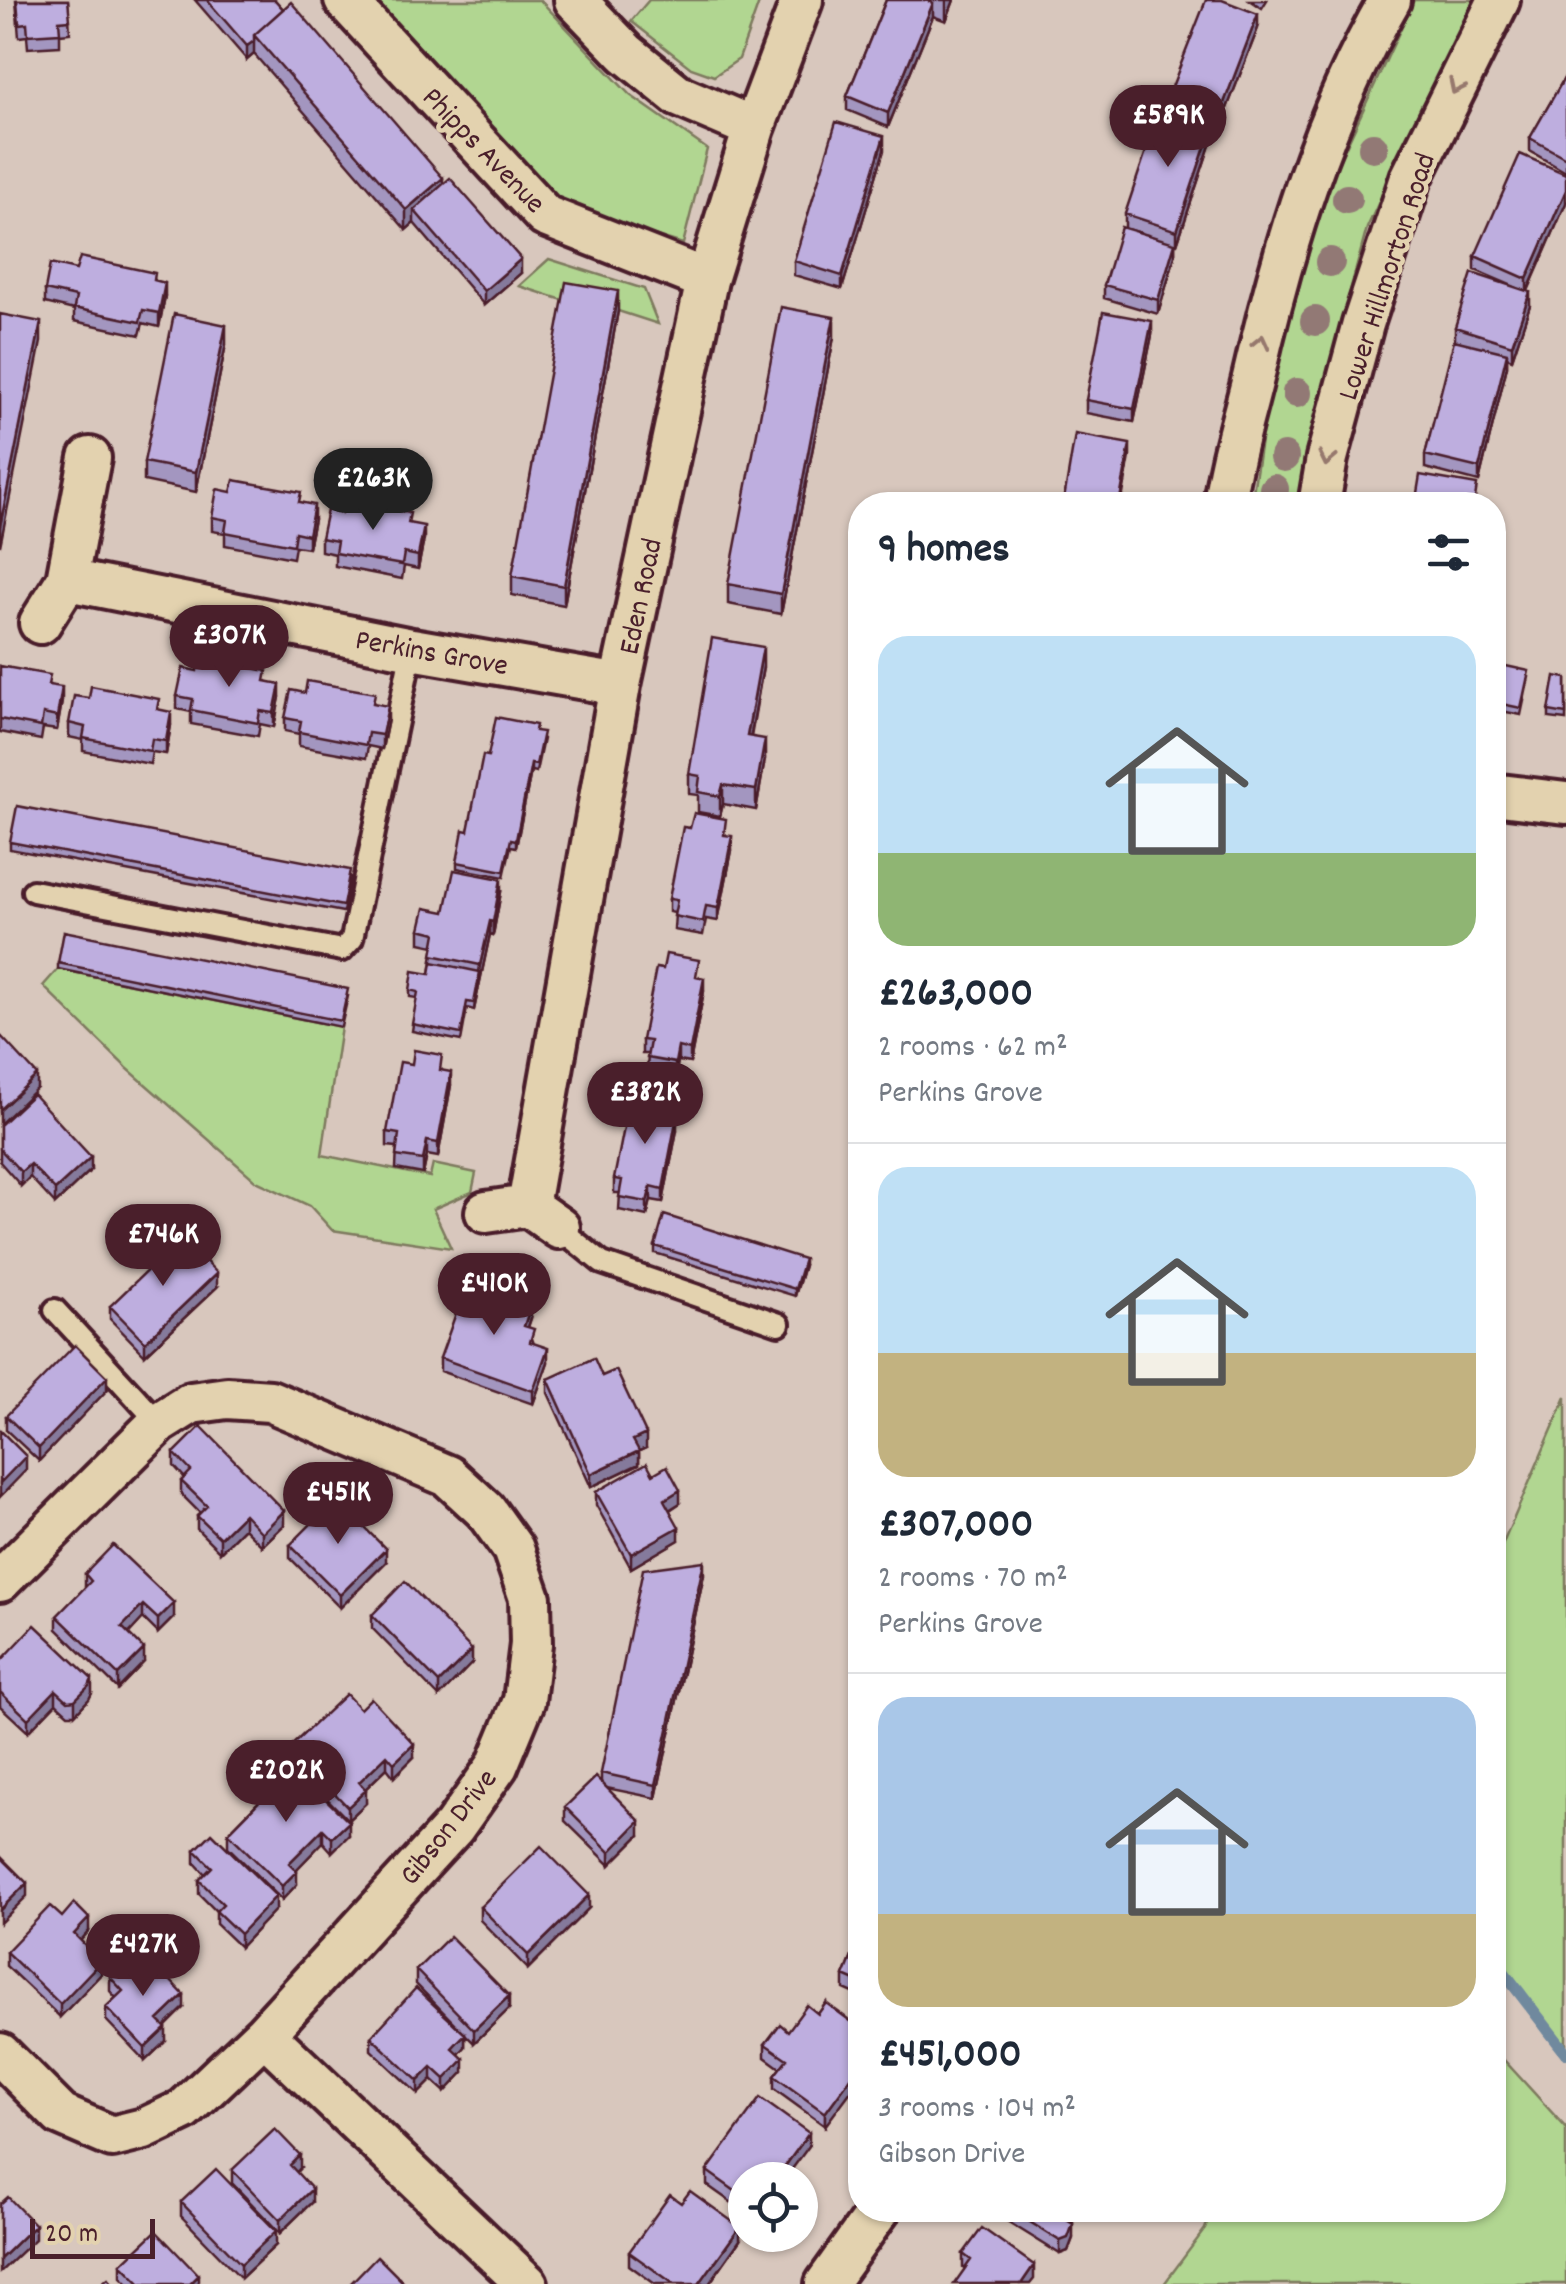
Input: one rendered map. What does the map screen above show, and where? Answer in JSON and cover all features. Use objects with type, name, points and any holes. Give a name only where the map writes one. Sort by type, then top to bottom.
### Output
[{"type":"street","name":"Phipps Avenue","points":[[345,0],[544,216],[707,280]]},
{"type":"street","points":[[575,0],[626,53],[679,96],[754,128]]},
{"type":"street","name":"Eden Road","points":[[543,1217],[620,685],[707,280],[754,128],[802,0]]},
{"type":"street","points":[[1227,492],[1273,292],[1316,155],[1362,47],[1390,0]]},
{"type":"street","name":"Lower Hillmorton Road","points":[[1320,492],[1362,324],[1411,178],[1500,0]]},
{"type":"street","points":[[40,623],[67,580],[90,458]]},
{"type":"street","name":"Perkins Grove","points":[[67,580],[412,649],[620,685]]},
{"type":"street","points":[[1506,796],[1566,804]]},
{"type":"street","points":[[486,1212],[543,1217]]},
{"type":"street","name":"Gibson Drive","points":[[0,1582],[159,1423],[191,1403],[228,1398],[270,1401],[448,1476],[486,1510],[513,1548],[530,1598],[532,1644],[524,1701],[497,1766],[454,1828],[264,2034],[184,2110],[112,2137],[61,2115],[0,2054]]},
{"type":"street","points":[[264,2034],[526,2284]]},
{"type":"street","points":[[826,2284],[870,2222]]},
{"type":"lane","points":[[33,890],[342,950],[352,939],[412,649]]},
{"type":"lane","points":[[543,1217],[602,1263],[779,1324]]},
{"type":"lane","points":[[55,1310],[159,1423]]},
{"type":"green space","points":[[373,0],[540,0],[630,95],[707,149],[683,244],[558,206]]},
{"type":"green space","points":[[649,0],[760,0],[739,59],[714,76],[691,68],[631,21]]},
{"type":"green space","points":[[1414,0],[1480,0],[1428,95],[1367,228],[1312,432],[1302,492],[1253,492],[1270,382],[1318,207]]},
{"type":"green space","points":[[549,259],[644,289],[658,324],[519,286]]},
{"type":"green space","points":[[58,969],[341,1027],[322,1155],[430,1177],[433,1164],[476,1173],[472,1192],[433,1209],[451,1248],[332,1230],[310,1206],[256,1181],[127,1068],[43,986]]},
{"type":"green space","points":[[1566,1397],[1566,2053],[1506,1974],[1506,1536]]},
{"type":"green space","points":[[1506,2062],[1566,2128],[1566,2284],[1164,2284],[1208,2222],[1506,2222]]},
{"type":"building","points":[[17,0],[68,0],[70,20],[59,21],[60,33],[28,35],[27,23],[19,24]]},
{"type":"building","points":[[207,0],[275,0],[283,9],[247,46]]},
{"type":"building","points":[[886,0],[933,3],[888,113],[847,96]]},
{"type":"building","points":[[1206,0],[1222,0],[1258,14],[1219,116],[1168,97]]},
{"type":"building","points":[[291,2],[443,178],[406,210],[254,35]]},
{"type":"building","points":[[1566,75],[1566,158],[1530,138]]},
{"type":"building","points":[[1160,109],[1212,126],[1177,231],[1125,214]]},
{"type":"building","points":[[836,122],[884,136],[842,276],[794,261]]},
{"type":"building","points":[[1520,154],[1566,174],[1566,190],[1527,279],[1475,256]]},
{"type":"building","points":[[450,178],[521,259],[484,291],[414,210]]},
{"type":"building","points":[[1121,227],[1175,243],[1158,300],[1104,285]]},
{"type":"building","points":[[80,257],[155,273],[154,280],[165,283],[159,313],[143,310],[140,322],[74,308],[76,297],[45,290],[50,264],[76,270]]},
{"type":"building","points":[[1472,273],[1530,292],[1512,345],[1455,327]]},
{"type":"building","points":[[566,282],[618,291],[564,586],[512,576]]},
{"type":"building","points":[[781,307],[834,317],[781,594],[728,584]]},
{"type":"building","points":[[1103,312],[1152,321],[1134,409],[1086,400]]},
{"type":"building","points":[[0,314],[41,322],[0,526]]},
{"type":"building","points":[[174,314],[226,325],[196,472],[144,462]]},
{"type":"building","points":[[1454,340],[1507,353],[1479,468],[1425,455]]},
{"type":"building","points":[[1075,434],[1130,444],[1121,492],[1065,492]]},
{"type":"building","points":[[1420,475],[1477,485],[1476,492],[1417,492]]},
{"type":"building","points":[[234,480],[301,492],[299,502],[314,505],[308,535],[295,532],[293,545],[225,532],[227,520],[212,517],[217,489],[231,492]]},
{"type":"building","points":[[343,501],[410,513],[408,523],[424,526],[418,556],[404,553],[402,565],[335,553],[337,541],[321,538],[327,510],[341,513]]},
{"type":"building","points":[[712,638],[763,647],[747,736],[765,739],[756,790],[723,785],[720,796],[698,792],[700,776],[689,774]]},
{"type":"building","points":[[199,658],[267,671],[265,681],[280,684],[274,713],[260,711],[258,723],[191,710],[193,699],[177,696],[183,668],[197,671]]},
{"type":"building","points":[[0,666],[50,675],[48,685],[62,687],[57,717],[43,714],[41,727],[0,719]]},
{"type":"building","points":[[1506,666],[1529,671],[1521,708],[1506,705]]},
{"type":"building","points":[[1555,676],[1566,678],[1566,714],[1549,711]]},
{"type":"building","points":[[307,681],[375,693],[373,703],[388,706],[382,735],[368,733],[366,745],[299,732],[301,721],[285,718],[291,690],[305,693]]},
{"type":"building","points":[[91,686],[159,699],[157,709],[171,712],[166,741],[152,739],[150,751],[83,738],[85,727],[69,723],[74,696],[89,698]]},
{"type":"building","points":[[496,717],[536,725],[535,731],[543,732],[536,765],[531,764],[516,840],[511,839],[504,871],[457,862]]},
{"type":"building","points":[[17,806],[350,870],[343,906],[10,842]]},
{"type":"building","points":[[694,813],[726,819],[724,835],[732,836],[718,908],[706,906],[703,922],[674,916],[677,900],[669,899],[683,827],[690,828]]},
{"type":"building","points":[[454,870],[501,879],[480,965],[432,955],[436,933],[420,929],[425,908],[445,912]]},
{"type":"building","points":[[64,931],[348,989],[341,1021],[58,963]]},
{"type":"building","points":[[666,954],[699,960],[696,976],[704,978],[690,1050],[678,1047],[675,1063],[647,1058],[650,1041],[642,1040],[656,968],[663,969]]},
{"type":"building","points":[[432,962],[480,972],[474,1003],[467,1002],[461,1034],[412,1024],[418,992],[410,990],[413,971],[430,974]]},
{"type":"building","points":[[0,1035],[37,1075],[0,1110]]},
{"type":"building","points":[[414,1050],[442,1055],[440,1070],[451,1072],[438,1143],[427,1141],[423,1160],[396,1156],[399,1134],[387,1132],[400,1062],[412,1064]]},
{"type":"building","points":[[639,1093],[671,1099],[669,1115],[677,1116],[663,1189],[651,1186],[647,1202],[619,1197],[622,1180],[614,1179],[628,1107],[635,1108]]},
{"type":"building","points":[[33,1094],[91,1157],[55,1190],[30,1164],[21,1172],[0,1149],[0,1125]]},
{"type":"building","points":[[664,1215],[804,1259],[795,1289],[655,1246]]},
{"type":"building","points":[[182,1237],[217,1273],[145,1342],[110,1306]]},
{"type":"building","points":[[467,1282],[531,1305],[524,1326],[534,1329],[530,1342],[548,1348],[533,1391],[440,1358]]},
{"type":"building","points":[[75,1345],[107,1377],[39,1448],[6,1416]]},
{"type":"building","points":[[594,1358],[602,1376],[616,1370],[646,1434],[633,1440],[639,1451],[591,1474],[548,1379]]},
{"type":"building","points":[[201,1426],[284,1511],[262,1533],[244,1514],[220,1538],[197,1516],[207,1506],[181,1481],[191,1471],[174,1453]]},
{"type":"building","points":[[0,1430],[26,1456],[0,1483]]},
{"type":"building","points":[[647,1463],[653,1474],[667,1466],[680,1490],[664,1500],[679,1527],[631,1554],[596,1492]]},
{"type":"building","points":[[336,1499],[386,1549],[340,1595],[290,1545]]},
{"type":"building","points":[[113,1545],[174,1603],[158,1619],[143,1605],[122,1627],[144,1649],[118,1675],[57,1616],[91,1581],[85,1574]]},
{"type":"building","points":[[704,1561],[656,1785],[601,1773],[643,1569]]},
{"type":"building","points":[[405,1581],[472,1650],[439,1683],[372,1615]]},
{"type":"building","points":[[35,1625],[92,1679],[75,1700],[68,1701],[56,1690],[28,1719],[0,1692],[0,1662]]},
{"type":"building","points":[[346,1694],[360,1709],[371,1698],[414,1744],[394,1763],[387,1755],[359,1782],[366,1790],[348,1807],[290,1747]]},
{"type":"building","points":[[293,1767],[349,1822],[332,1838],[323,1829],[289,1863],[297,1871],[282,1886],[228,1833]]},
{"type":"building","points":[[596,1777],[640,1821],[610,1852],[565,1807]]},
{"type":"building","points":[[212,1833],[276,1896],[240,1934],[216,1911],[223,1904],[199,1880],[212,1867],[195,1850]]},
{"type":"building","points":[[541,1846],[589,1895],[528,1955],[480,1907]]},
{"type":"building","points":[[0,1856],[27,1883],[0,1910]]},
{"type":"building","points":[[74,1903],[89,1918],[74,1934],[101,1961],[60,2004],[6,1952],[50,1906],[62,1917]]},
{"type":"building","points":[[450,1936],[509,1996],[474,2030],[416,1970]]},
{"type":"building","points":[[131,1956],[144,1969],[152,1961],[184,1995],[158,2020],[166,2028],[145,2048],[106,2007],[123,1991],[110,1977]]},
{"type":"building","points":[[416,1988],[465,2034],[452,2048],[464,2059],[445,2079],[432,2067],[418,2081],[371,2037]]},
{"type":"building","points":[[826,2003],[848,2019],[848,2081],[825,2113],[774,2076],[787,2059],[765,2044],[780,2024],[788,2031],[807,2005],[818,2014]]},
{"type":"building","points":[[760,2098],[809,2133],[788,2162],[728,2162],[728,2186],[707,2171]]},
{"type":"building","points":[[275,2129],[300,2155],[290,2165],[312,2189],[280,2220],[232,2170]]},
{"type":"building","points":[[216,2169],[276,2231],[241,2264],[181,2202]]},
{"type":"building","points":[[690,2191],[728,2218],[728,2244],[699,2284],[674,2284],[629,2252],[670,2195],[681,2203]]},
{"type":"building","points":[[8,2197],[35,2225],[0,2259],[0,2204]]},
{"type":"building","points":[[1030,2222],[1073,2224],[1068,2238],[1060,2241]]},
{"type":"building","points":[[982,2228],[1034,2265],[1021,2284],[954,2284],[971,2260],[963,2254]]},
{"type":"building","points":[[156,2231],[198,2275],[189,2284],[141,2284],[121,2264]]},
{"type":"building","points":[[377,2256],[405,2284],[350,2284]]},
{"type":"waterway","points":[[1506,1975],[1566,2053]]}]
